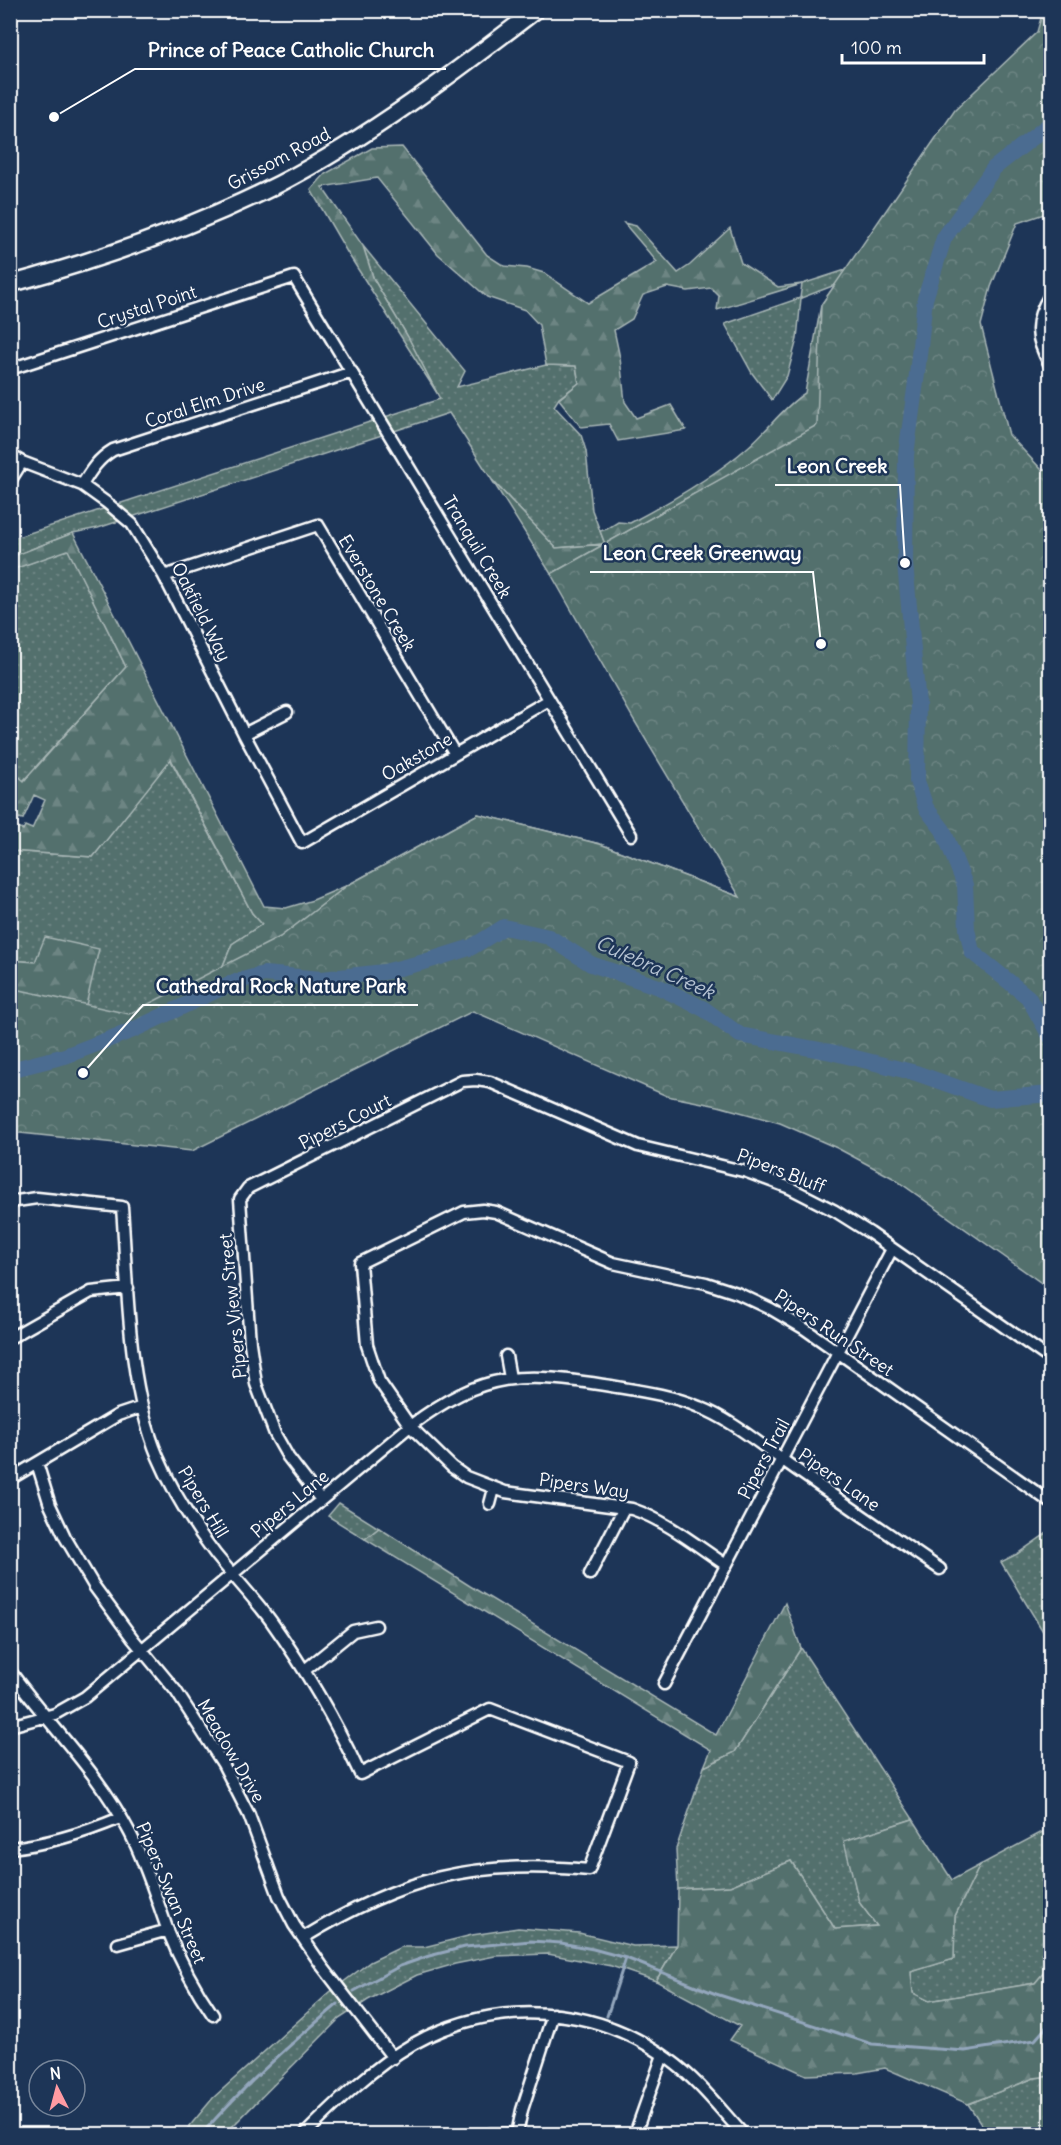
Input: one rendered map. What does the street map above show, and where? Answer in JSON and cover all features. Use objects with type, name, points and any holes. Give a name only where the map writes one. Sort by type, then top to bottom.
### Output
[{"type":"main road","name":"Grissom Road","points":[[10,284],[150,241],[238,204],[280,183],[398,113],[536,10]]},
{"type":"street","name":"Crystal Point","points":[[10,369],[294,277]]},
{"type":"street","name":"Tranquil Creek","points":[[294,277],[631,836]]},
{"type":"street","points":[[1050,295],[1042,308],[1038,322],[1039,344],[1050,365]]},
{"type":"street","name":"Coral Elm Drive","points":[[81,485],[101,457],[113,450],[352,372]]},
{"type":"street","name":"Oakfield Way","points":[[10,455],[81,485],[108,503],[132,524],[164,576],[302,843]]},
{"type":"street","points":[[10,481],[22,462]]},
{"type":"street","name":"Everstone Creek","points":[[164,576],[318,525],[455,754]]},
{"type":"street","name":"Oakstone","points":[[302,843],[549,700]]},
{"type":"street","points":[[244,734],[287,712]]},
{"type":"street","name":"Pipers Court","points":[[240,1199],[248,1188],[462,1081],[469,1081]]},
{"type":"street","name":"Pipers Bluff","points":[[469,1081],[490,1082],[638,1146],[747,1172],[790,1188],[835,1211],[1050,1359]]},
{"type":"street","name":"Pipers Hill","points":[[10,1202],[37,1198],[122,1207],[137,1381],[142,1407],[158,1457],[175,1493],[196,1527],[270,1619],[305,1670],[360,1774],[490,1709],[629,1761],[589,1870],[520,1867],[455,1873],[416,1883],[383,1895],[340,1916],[303,1938]]},
{"type":"street","name":"Pipers View Street","points":[[240,1199],[250,1343],[256,1384],[275,1434],[288,1457],[321,1500]]},
{"type":"street","name":"Pipers Way","points":[[473,1210],[464,1212],[360,1263],[364,1328],[371,1362],[385,1391],[410,1426],[452,1467],[466,1477],[494,1489],[624,1508],[646,1514],[669,1526],[726,1565]]},
{"type":"street","name":"Pipers Run Street","points":[[473,1210],[496,1212],[614,1263],[706,1283],[737,1293],[771,1309],[805,1329],[1050,1502]]},
{"type":"street","name":"Pipers Trail","points":[[664,1684],[892,1249]]},
{"type":"street","points":[[10,1338],[91,1292],[128,1288]]},
{"type":"street","points":[[506,1356],[510,1378]]},
{"type":"street","name":"Pipers Lane","points":[[10,1726],[46,1717],[85,1697],[431,1410],[457,1395],[484,1384],[510,1378],[557,1378],[655,1393],[700,1407],[741,1429],[940,1569]]},
{"type":"street","points":[[10,1479],[118,1415],[142,1407]]},
{"type":"street","name":"Meadow Drive","points":[[37,1463],[50,1505],[65,1537],[94,1586],[176,1691],[223,1764],[253,1826],[279,1896],[303,1938],[393,2058]]},
{"type":"street","points":[[490,1504],[494,1489]]},
{"type":"street","points":[[590,1574],[624,1508]]},
{"type":"street","points":[[305,1670],[353,1631],[376,1626]]},
{"type":"street","name":"Pipers Swan Street","points":[[10,1671],[106,1794],[129,1832],[152,1882],[168,1930],[182,1962],[213,2016]]},
{"type":"street","points":[[10,1848],[63,1839],[120,1818]]},
{"type":"street","points":[[118,1944],[168,1930]]},
{"type":"street","points":[[305,2134],[393,2058],[433,2034],[474,2020],[512,2013],[553,2014],[583,2019],[644,2042],[690,2077],[743,2134]]},
{"type":"street","points":[[490,2134],[517,2134],[522,2110],[553,2014]]},
{"type":"street","points":[[635,2134],[663,2055]]},
{"type":"green space","points":[[1043,11],[1050,11],[1050,212],[1017,223],[991,287],[981,325],[1009,435],[1042,470],[1050,467],[1050,1289],[893,1178],[837,1148],[780,1123],[718,1106],[667,1096],[473,1011],[192,1151],[11,1132],[11,988],[129,1014],[280,937],[348,885],[478,814],[600,844],[740,897],[634,720],[551,574],[817,425],[821,305],[955,110],[1037,32]]},
{"type":"green space","points":[[402,147],[487,255],[504,266],[527,268],[544,273],[588,303],[657,262],[624,223],[636,226],[678,273],[690,265],[730,228],[741,263],[778,287],[802,284],[717,310],[719,296],[711,288],[688,291],[667,287],[643,295],[632,319],[614,330],[625,402],[636,418],[671,405],[686,430],[618,441],[609,424],[581,427],[559,399],[579,383],[576,366],[546,365],[539,325],[525,310],[487,297],[438,254],[377,178],[322,187],[363,246],[374,280],[408,337],[437,393],[347,252],[311,190],[325,174],[372,148]]},
{"type":"green space","points":[[363,246],[465,371],[457,387],[546,365],[576,366],[579,383],[559,398],[554,406],[581,435],[586,451],[592,510],[605,544],[551,574],[603,544],[556,548],[492,480],[449,413],[98,528],[73,533],[11,557],[11,539],[440,399],[408,337],[374,280]]},
{"type":"green space","points":[[901,252],[835,285],[801,298],[797,339],[787,376],[772,400],[752,373],[725,324],[800,298],[802,284]]},
{"type":"green space","points":[[892,267],[881,1050],[217,980],[232,944],[262,924],[252,913],[171,759],[93,857],[11,851],[10,769],[24,781],[126,667],[68,550],[11,570],[11,557],[73,533],[264,906],[286,908],[313,900],[348,885],[478,814],[600,844],[740,897],[694,494],[605,544],[600,531],[618,522],[630,523],[707,478],[748,447],[805,393],[821,305],[835,285]],"holes":[[[34,795],[45,800],[32,829],[25,826],[23,830],[15,827],[19,818],[23,819]]]},
{"type":"green space","points":[[492,480],[556,548],[605,544],[551,574]]},
{"type":"green space","points":[[68,549],[126,667],[23,781],[11,769],[11,738],[14,736],[10,729],[11,570]]},
{"type":"green space","points":[[170,759],[252,913],[262,924],[232,944],[217,980],[154,1016],[10,1046],[35,962],[11,960],[10,851],[93,857]]},
{"type":"green space","points":[[45,937],[99,949],[80,1031],[11,1017],[10,960],[35,962]]},
{"type":"green space","points":[[339,1503],[379,1528],[365,1539],[328,1516]]},
{"type":"green space","points":[[379,1528],[716,1735],[785,1603],[801,1648],[735,1752],[704,1767],[711,1750],[365,1539]]},
{"type":"green space","points":[[1050,1531],[1050,1643],[1001,1562]]},
{"type":"green space","points":[[801,1648],[913,1819],[845,1841],[859,1902],[877,1926],[835,1929],[791,1861],[730,1886],[678,1889],[676,1849],[704,1767],[735,1752]]},
{"type":"green space","points":[[913,1819],[952,1880],[980,1865],[955,1916],[954,1959],[911,1972],[913,1993],[929,2001],[1035,1983],[1050,1965],[1050,2076],[1034,2078],[968,2104],[885,2068],[857,2073],[806,2075],[730,2040],[740,2026],[656,1981],[677,1945],[678,1889],[730,1886],[791,1861],[835,1929],[877,1926],[859,1902],[844,1841]]},
{"type":"green space","points":[[1050,1828],[1050,1965],[1035,1983],[929,2001],[913,1993],[910,1972],[954,1959],[955,1916],[980,1865]]},
{"type":"green space","points":[[518,1928],[579,1933],[633,1946],[677,1945],[656,1981],[611,1966],[548,1954],[495,1956],[417,1975],[368,2000],[339,2019],[225,2134],[183,2134],[213,2098],[330,1992],[370,1962],[401,1947],[424,1947],[472,1935]]},
{"type":"green space","points":[[1050,2076],[1050,2134],[988,2134],[968,2104],[1034,2078]]},
{"type":"waterway","points":[[1050,124],[994,168],[944,238],[925,299],[906,455],[905,563],[918,704],[917,781],[926,808],[943,830],[965,885],[967,929],[972,952],[1028,997],[1050,1036]]},
{"type":"waterway","name":"Culebra Creek","points":[[10,1070],[65,1056],[133,1030],[232,983],[264,974],[322,979],[384,972],[472,947],[504,927],[549,937],[591,964],[659,987],[704,1009],[740,1035],[831,1052],[916,1073],[990,1099],[1050,1094]]},
{"type":"waterway","points":[[354,1991],[400,1966],[429,1956],[465,1947],[531,1941],[561,1943],[626,1958],[716,1994],[872,2044],[965,2051],[1035,2040],[1050,2023]]},
{"type":"waterway","points":[[607,2016],[626,1958]]},
{"type":"waterway","points":[[202,2134],[267,2066],[338,2004]]},
{"type":"place","name":"Prince of Peace Catholic Church","points":[[54,117]]},
{"type":"place","name":"Leon Creek","points":[[905,563]]},
{"type":"place","name":"Leon Creek Greenway","points":[[821,644]]},
{"type":"place","name":"Cathedral Rock Nature Park","points":[[83,1073]]}]
